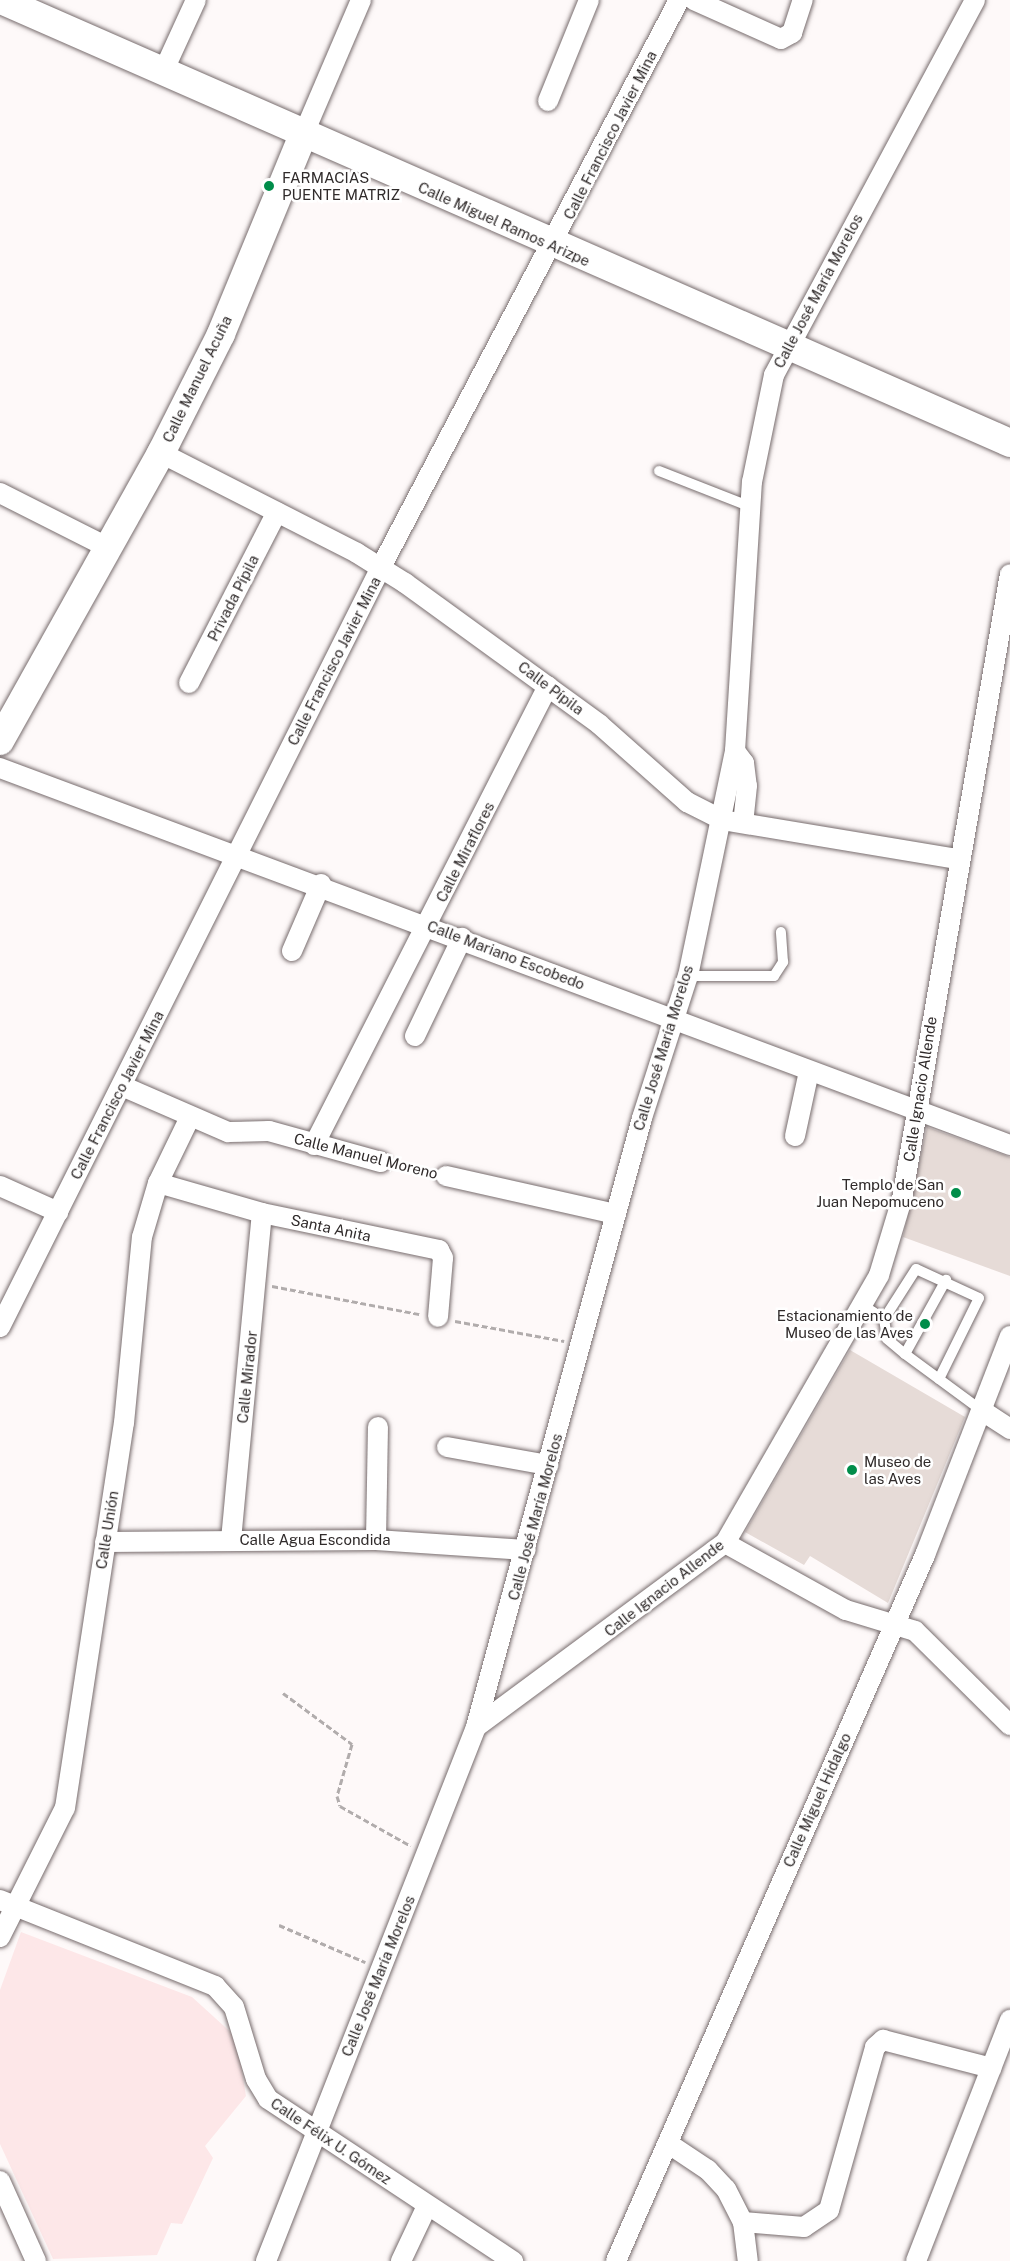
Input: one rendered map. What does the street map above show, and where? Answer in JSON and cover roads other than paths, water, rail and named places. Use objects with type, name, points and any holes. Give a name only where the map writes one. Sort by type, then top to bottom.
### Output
[{"type":"main road","name":"Calle Miguel Ramos Arizpe","points":[[1,0],[304,133],[553,246],[1010,443]]},
{"type":"main road","name":"Calle Manuel Acuña","points":[[0,741],[161,453],[220,334],[304,133]]},
{"type":"street","points":[[163,72],[196,0]]},
{"type":"street","name":"Calle Manuel Acuña","points":[[304,133],[361,0]]},
{"type":"street","points":[[548,101],[590,0]]},
{"type":"street","name":"Calle Francisco Javier Mina","points":[[0,1327],[381,567],[553,246],[679,0]]},
{"type":"street","points":[[694,0],[781,39],[792,33],[803,0]]},
{"type":"street","name":"Calle José María Morelos","points":[[266,2261],[476,1727],[616,1214],[688,976],[735,751],[757,442],[786,346],[975,0]]},
{"type":"street","name":"Calle Pípila","points":[[161,453],[381,567],[548,686],[687,802],[722,820],[958,859]]},
{"type":"street","points":[[2,499],[109,548]]},
{"type":"street","name":"Privada Pípila","points":[[189,683],[277,512]]},
{"type":"street","name":"Calle Ignacio Allende","points":[[476,1727],[725,1543],[862,1305],[894,1238],[958,859],[1010,574]]},
{"type":"street","name":"Calle Miraflores","points":[[314,1145],[548,686]]},
{"type":"street","name":"Calle José María Morelos","points":[[735,751],[744,763],[747,786],[742,823]]},
{"type":"street","name":"Calle Mariano Escobedo","points":[[0,768],[321,884],[674,1021],[1010,1145]]},
{"type":"street","points":[[292,951],[321,884]]},
{"type":"street","points":[[415,1036],[462,938]]},
{"type":"street","points":[[795,1136],[809,1071]]},
{"type":"street","name":"Calle Manuel Moreno","points":[[122,1086],[228,1132],[269,1131],[381,1162]]},
{"type":"street","name":"Calle Unión","points":[[0,1937],[8,1904],[65,1808],[130,1375],[142,1237],[158,1183],[190,1117]]},
{"type":"street","name":"Calle Manuel Moreno","points":[[446,1176],[616,1214]]},
{"type":"street","name":"Santa Anita","points":[[158,1183],[262,1214],[439,1250],[444,1258],[438,1317]]},
{"type":"street","points":[[0,1186],[58,1212]]},
{"type":"street","name":"Calle Mirador","points":[[231,1540],[262,1214]]},
{"type":"street","name":"Calle Miguel Hidalgo","points":[[616,2261],[896,1623],[1010,1336]]},
{"type":"street","points":[[981,1410],[1010,1429]]},
{"type":"street","points":[[376,1540],[378,1427]]},
{"type":"street","points":[[447,1447],[548,1465]]},
{"type":"street","name":"Calle Agua Escondida","points":[[105,1542],[376,1540],[526,1550]]},
{"type":"street","points":[[725,1543],[846,1610],[896,1623],[923,1637],[1010,1725]]},
{"type":"street","name":"Calle Félix U. Gómez","points":[[8,1904],[215,1986],[241,2022],[260,2090],[426,2206],[513,2261]]},
{"type":"street","points":[[916,2261],[1010,2020]]},
{"type":"street","points":[[743,2222],[804,2227],[829,2210],[875,2047],[883,2040],[991,2068]]},
{"type":"street","points":[[669,2144],[708,2170],[743,2222],[748,2261]]},
{"type":"street","points":[[0,2181],[36,2261]]},
{"type":"street","points":[[401,2261],[426,2206]]},
{"type":"lane","points":[[659,471],[751,507]]},
{"type":"lane","points":[[688,976],[774,976],[783,962],[781,932]]},
{"type":"lane","points":[[939,1379],[980,1302],[946,1280],[920,1268],[911,1272],[884,1319],[887,1339],[905,1354],[981,1410]]},
{"type":"lane","points":[[905,1354],[946,1280]]},
{"type":"lane","points":[[862,1305],[884,1319]]},
{"type":"place","name":"FARMACIAS PUENTE MATRIZ","points":[[269,186]]},
{"type":"place","name":"Templo de San Juan Nepomuceno","points":[[956,1193]]},
{"type":"place","name":"Estacionamiento de Museo de las Aves","points":[[925,1324]]},
{"type":"place","name":"Museo de las Aves","points":[[852,1470]]}]
